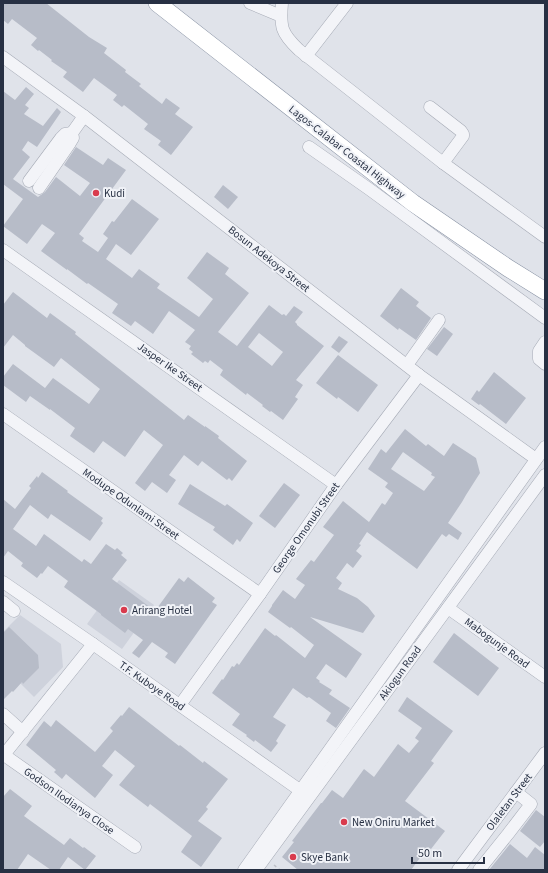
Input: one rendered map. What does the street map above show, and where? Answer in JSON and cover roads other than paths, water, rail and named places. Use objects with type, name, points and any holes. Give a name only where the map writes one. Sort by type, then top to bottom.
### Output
[{"type":"highway","name":"Lagos-Calabar Coastal Highway","points":[[157,3],[413,204],[545,291]]},
{"type":"street","points":[[250,3],[281,16]]},
{"type":"street","points":[[282,3],[282,29],[288,39],[298,50],[443,163],[544,234]]},
{"type":"street","points":[[306,56],[346,3]]},
{"type":"street","name":"Bosun Adekoya Street","points":[[3,57],[84,116],[407,365],[536,459]]},
{"type":"street","points":[[430,107],[463,134],[443,163]]},
{"type":"street","points":[[34,184],[51,160],[70,143],[72,133],[84,116]]},
{"type":"street","points":[[309,147],[545,318]]},
{"type":"street","name":"Jasper Ike Street","points":[[3,250],[336,485]]},
{"type":"street","points":[[407,365],[439,320]]},
{"type":"street","points":[[545,342],[539,351],[539,359],[545,364]]},
{"type":"street","name":"George Omonubi Street","points":[[180,705],[336,485],[419,374]]},
{"type":"street","name":"Modupe Odunlami Street","points":[[3,414],[260,594]]},
{"type":"street","points":[[244,870],[545,446]]},
{"type":"street","name":"Akiogun Road","points":[[256,870],[545,475]]},
{"type":"street","name":"T.F. Kuboye Road","points":[[3,582],[301,791]]},
{"type":"street","points":[[3,602],[14,611]]},
{"type":"street","name":"Mabogunje Road","points":[[448,608],[545,677]]},
{"type":"street","points":[[3,755],[93,644]]},
{"type":"street","points":[[3,714],[23,732]]},
{"type":"street","name":"Olaletan Street","points":[[458,870],[545,753]]},
{"type":"street","name":"Godson Ilodianya Close","points":[[3,755],[135,847]]},
{"type":"street","points":[[479,870],[530,804],[516,792]]},
{"type":"place","name":"Kudi","points":[[96,193]]},
{"type":"place","name":"Arirang Hotel","points":[[124,610]]},
{"type":"place","name":"New Oniru Market","points":[[344,822]]},
{"type":"place","name":"Skye Bank","points":[[293,857]]}]
